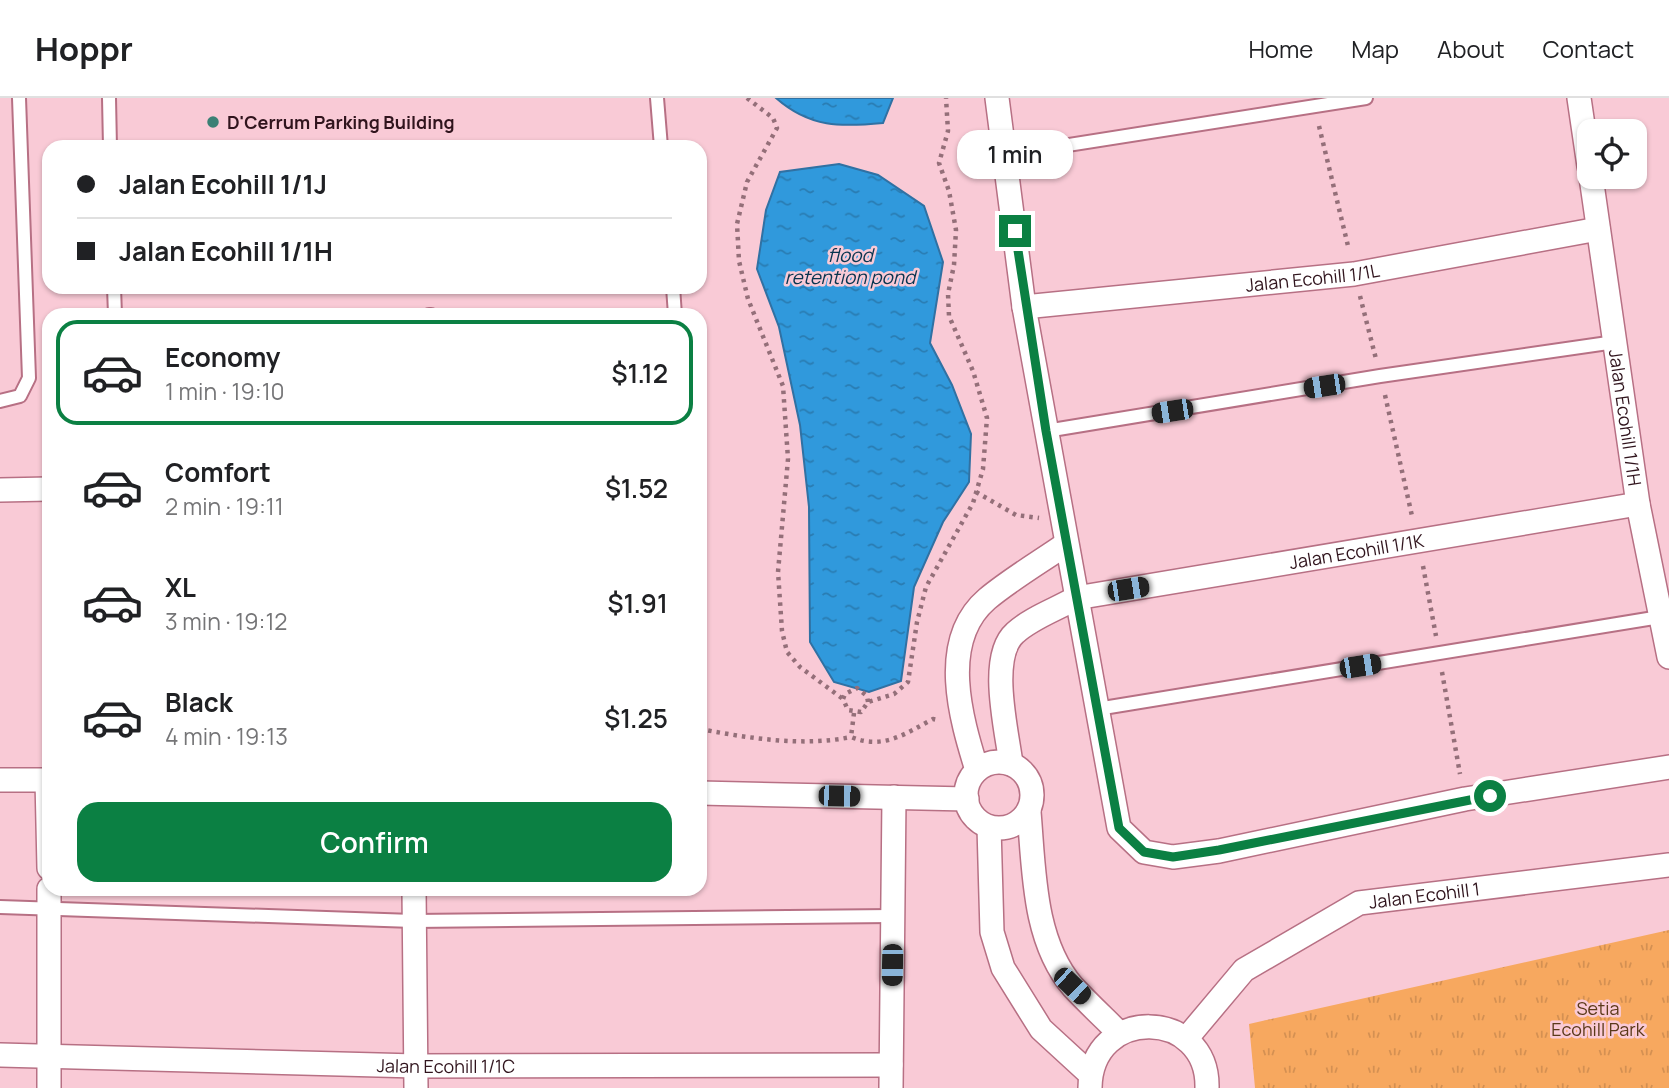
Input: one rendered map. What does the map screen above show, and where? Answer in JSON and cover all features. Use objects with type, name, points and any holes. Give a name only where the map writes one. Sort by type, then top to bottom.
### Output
[{"type":"street","points":[[998,98],[1024,307],[1119,828],[1144,852],[1173,857],[1465,799],[1669,767]]},
{"type":"street","points":[[1579,98],[1582,119]]},
{"type":"street","name":"Jalan Ecohill 1/1H","points":[[1593,189],[1638,504],[1669,657]]},
{"type":"street","name":"Jalan Ecohill 1/1L","points":[[1024,307],[1354,274],[1598,229]]},
{"type":"street","points":[[0,490],[42,489]]},
{"type":"street","name":"Jalan Ecohill 1/1K","points":[[1076,598],[1418,543],[1638,504]]},
{"type":"street","points":[[977,770],[963,727],[957,665],[964,629],[985,600],[1064,533]]},
{"type":"street","points":[[1011,764],[1000,667],[1004,647],[1015,633],[1076,598]]},
{"type":"street","points":[[1029,812],[1012,826],[989,827],[971,813],[966,790],[977,770],[991,763],[1011,764],[1028,779],[1033,801],[1029,812],[1036,893],[1052,953],[1072,986],[1119,1033]]},
{"type":"street","points":[[0,779],[42,780]]},
{"type":"street","points":[[707,793],[967,799]]},
{"type":"street","points":[[891,1088],[894,797]]},
{"type":"street","points":[[989,827],[992,932],[1003,968],[1041,1029],[1090,1081],[1101,1051],[1119,1033],[1136,1027],[1154,1026],[1186,1039],[1198,1052],[1205,1068],[1207,1088]]},
{"type":"street","name":"Jalan Ecohill 1","points":[[1186,1039],[1244,970],[1359,903],[1669,865]]},
{"type":"street","points":[[414,896],[416,1077]]},
{"type":"street","points":[[49,1088],[50,899]]},
{"type":"street","name":"Jalan Ecohill 1/1C","points":[[0,1055],[416,1077],[891,1065]]},
{"type":"lane","points":[[0,401],[20,396],[29,378],[19,98]]},
{"type":"lane","points":[[109,98],[110,140]]},
{"type":"lane","points":[[657,98],[660,140]]},
{"type":"lane","points":[[1005,155],[1366,98]]},
{"type":"lane","points":[[1046,431],[1380,376],[1615,342]]},
{"type":"lane","points":[[1097,709],[1660,617]]},
{"type":"lane","points":[[0,906],[50,899],[413,921],[892,916]]},
{"type":"path","points":[[747,98],[774,118],[777,128],[747,182],[737,224],[739,261],[748,299],[783,386],[788,459],[778,572],[782,631],[787,652],[800,667],[844,699]]},
{"type":"path","points":[[867,702],[894,694],[908,682],[917,622],[926,587],[973,503],[983,469],[986,418],[973,371],[949,316],[948,294],[954,265],[956,230],[949,191],[939,163],[948,131],[946,98]]},
{"type":"path","points":[[1315,107],[1418,543],[1465,799]]},
{"type":"path","points":[[976,492],[1016,515],[1064,533]]},
{"type":"path","points":[[857,688],[867,696],[867,702],[860,712],[854,713],[844,706],[844,699],[845,694],[857,688]]},
{"type":"path","points":[[851,737],[854,713]]},
{"type":"path","points":[[707,731],[831,741],[851,737],[885,743],[933,719],[946,722]]},
{"type":"green space","name":"Setia Ecohill Park","points":[[1669,930],[1669,1088],[1255,1088],[1249,1024]]},
{"type":"water","points":[[776,98],[893,98],[883,123],[840,125],[801,115]]},
{"type":"water","name":"flood retention pond","points":[[839,164],[878,175],[924,206],[943,262],[930,343],[952,385],[971,434],[969,482],[943,522],[914,587],[901,681],[869,692],[834,682],[810,642],[809,507],[800,425],[779,327],[757,269],[766,210],[780,172]]},
{"type":"place","name":"D'Cerrum Parking Building","points":[[213,122]]},
{"type":"route","points":[[1015,231],[1024,307],[1119,828],[1144,852],[1173,857],[1490,796]]}]
